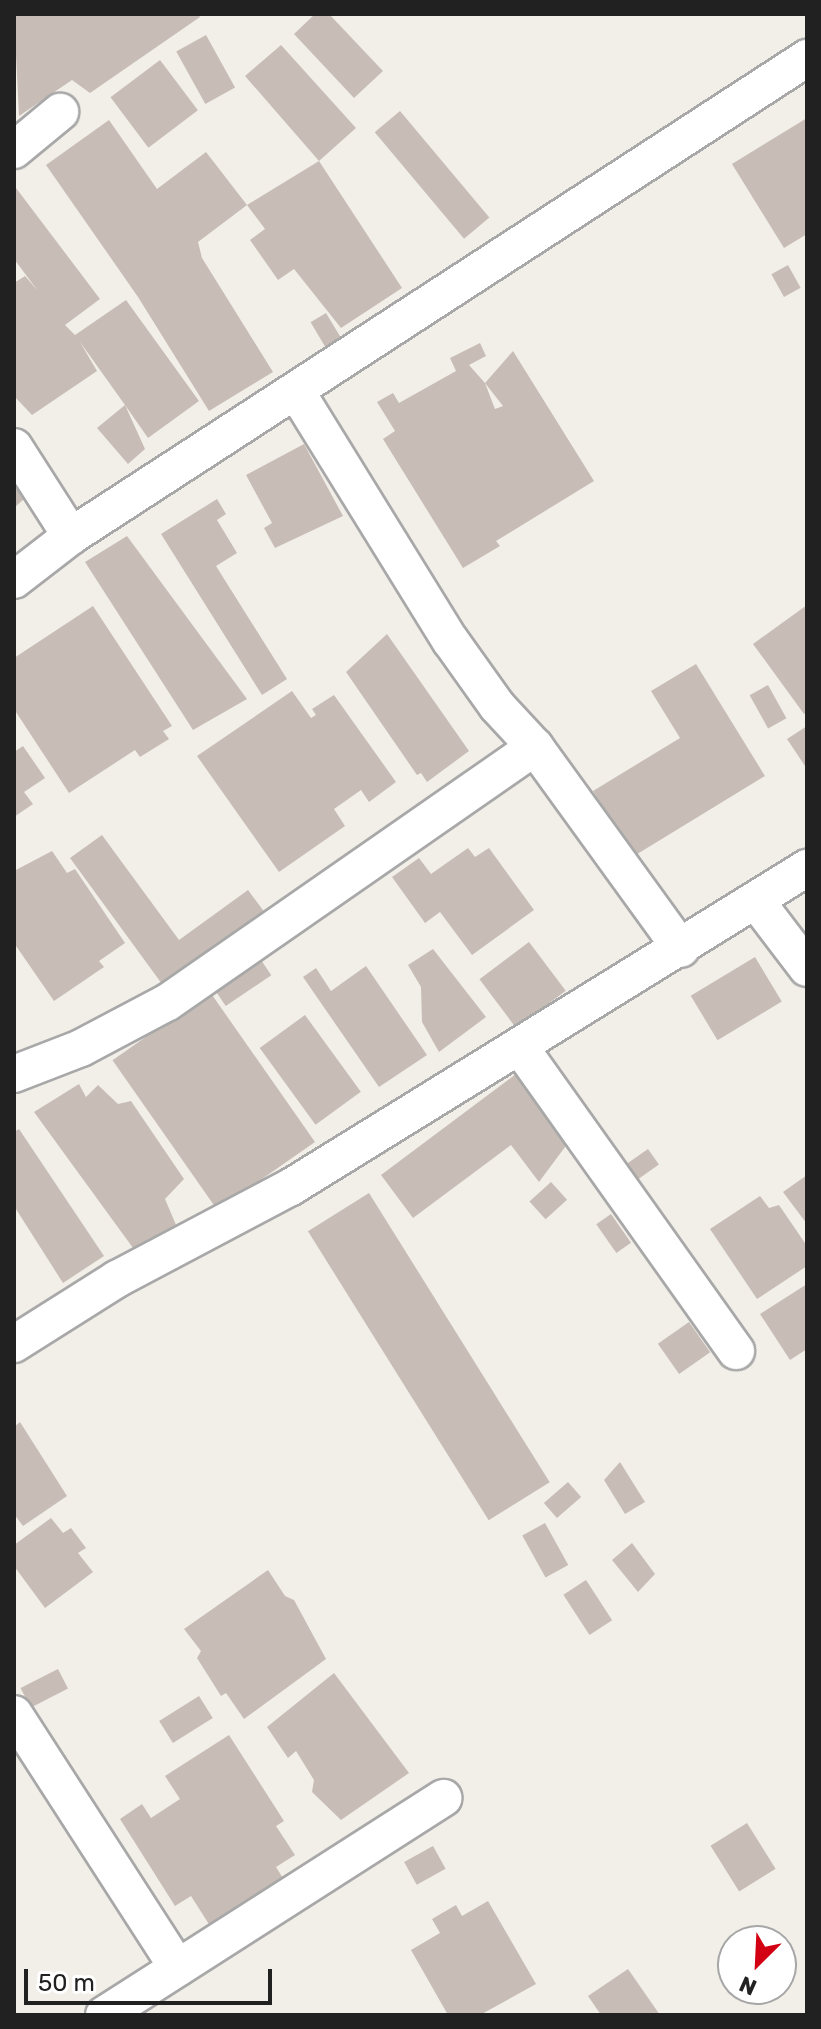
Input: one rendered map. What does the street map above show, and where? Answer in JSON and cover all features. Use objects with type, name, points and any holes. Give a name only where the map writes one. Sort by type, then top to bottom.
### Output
[{"type":"street","points":[[14,580],[71,536],[807,58]]},
{"type":"street","points":[[14,150],[60,112]]},
{"type":"street","points":[[296,391],[450,640],[497,706],[535,747],[681,949]]},
{"type":"street","points":[[14,447],[71,536]]},
{"type":"street","points":[[14,1074],[81,1048],[196,985],[535,747]]},
{"type":"street","points":[[14,1344],[117,1279],[291,1187],[681,949],[807,868]]},
{"type":"street","points":[[756,901],[807,968]]},
{"type":"street","points":[[520,1047],[736,1351]]},
{"type":"street","points":[[14,1714],[178,1968]]},
{"type":"street","points":[[104,2015],[443,1798]]},
{"type":"building","points":[[14,14],[198,14],[200,17],[90,93],[72,80],[19,116]]},
{"type":"building","points":[[315,14],[329,14],[383,71],[354,98],[294,34]]},
{"type":"building","points":[[206,35],[235,87],[205,104],[176,51]]},
{"type":"building","points":[[281,45],[356,128],[319,161],[245,76]]},
{"type":"building","points":[[160,60],[198,110],[148,148],[110,97]]},
{"type":"building","points":[[400,111],[489,217],[464,239],[375,132]]},
{"type":"building","points":[[807,118],[807,234],[784,248],[732,164]]},
{"type":"building","points":[[109,120],[157,189],[206,152],[247,205],[198,242],[202,258],[273,372],[209,411],[138,297],[46,165]]},
{"type":"building","points":[[319,161],[402,288],[341,328],[294,269],[278,280],[250,240],[265,229],[247,205]]},
{"type":"building","points":[[16,188],[100,299],[65,325],[75,335],[126,300],[199,401],[148,438],[80,342],[97,371],[32,415],[14,396],[14,283],[25,276],[38,291],[14,259]]},
{"type":"building","points":[[788,265],[801,288],[784,297],[771,274]]},
{"type":"building","points":[[326,313],[341,338],[326,347],[311,322]]},
{"type":"building","points":[[480,343],[486,356],[469,365],[485,383],[513,351],[594,481],[496,541],[500,546],[463,568],[383,439],[395,431],[377,402],[393,393],[399,403],[456,371],[450,358]],"holes":[[[485,383],[503,406],[495,409]]]},
{"type":"building","points":[[125,405],[145,449],[128,464],[97,428]]},
{"type":"building","points":[[304,444],[343,516],[275,548],[264,528],[272,523],[246,475]]},
{"type":"building","points":[[14,487],[25,498],[14,508]]},
{"type":"building","points":[[217,499],[226,514],[217,520],[237,553],[216,566],[287,679],[262,695],[161,534]]},
{"type":"building","points":[[127,536],[247,699],[193,730],[85,562]]},
{"type":"building","points":[[807,605],[807,712],[804,714],[753,644]]},
{"type":"building","points":[[93,606],[172,726],[163,731],[169,739],[140,757],[135,750],[69,793],[14,709],[14,658]]},
{"type":"building","points":[[387,634],[469,751],[427,782],[421,773],[417,775],[346,672]]},
{"type":"building","points":[[696,664],[765,776],[634,856],[593,791],[680,738],[651,691]]},
{"type":"building","points":[[768,685],[786,718],[768,728],[750,695]]},
{"type":"building","points":[[292,691],[311,718],[316,715],[312,709],[334,695],[396,782],[369,802],[361,790],[334,809],[345,826],[279,872],[197,756]]},
{"type":"building","points":[[807,726],[807,769],[787,739]]},
{"type":"building","points":[[23,746],[45,778],[24,792],[33,804],[14,817],[14,752]]},
{"type":"building","points":[[102,835],[179,940],[248,890],[271,921],[170,995],[70,858]]},
{"type":"building","points":[[468,848],[475,857],[489,848],[534,910],[472,955],[440,912],[425,923],[392,877],[419,858],[431,874]]},
{"type":"building","points":[[52,851],[67,873],[75,869],[125,943],[99,961],[104,967],[54,1001],[14,943],[14,871]]},
{"type":"building","points":[[529,942],[566,991],[516,1028],[479,979]]},
{"type":"building","points":[[433,949],[486,1017],[439,1052],[422,1022],[421,987],[408,965]]},
{"type":"building","points":[[259,957],[271,975],[226,1006],[213,988]]},
{"type":"building","points":[[755,957],[782,1002],[717,1040],[691,996]]},
{"type":"building","points":[[366,966],[427,1055],[379,1087],[303,977],[316,968],[331,991]]},
{"type":"building","points":[[210,992],[315,1142],[217,1210],[113,1060]]},
{"type":"building","points":[[305,1015],[361,1092],[316,1125],[260,1048]]},
{"type":"building","points":[[520,1071],[571,1139],[539,1182],[511,1145],[413,1218],[381,1175]]},
{"type":"building","points":[[79,1084],[86,1097],[98,1085],[118,1104],[131,1101],[184,1179],[165,1199],[179,1232],[133,1248],[34,1112]]},
{"type":"building","points":[[19,1129],[104,1256],[63,1283],[14,1206],[14,1132]]},
{"type":"building","points":[[648,1149],[659,1165],[633,1183],[622,1167]]},
{"type":"building","points":[[807,1175],[807,1224],[783,1192]]},
{"type":"building","points":[[551,1182],[567,1200],[546,1219],[529,1201]]},
{"type":"building","points":[[369,1193],[550,1482],[489,1520],[308,1231]]},
{"type":"building","points":[[760,1196],[769,1208],[779,1205],[807,1246],[807,1266],[757,1299],[710,1229]]},
{"type":"building","points":[[611,1214],[631,1243],[616,1253],[596,1224]]},
{"type":"building","points":[[807,1284],[807,1349],[790,1360],[760,1314]]},
{"type":"building","points":[[689,1322],[710,1352],[679,1374],[658,1344]]},
{"type":"building","points":[[20,1422],[67,1496],[23,1526],[14,1514],[14,1427]]},
{"type":"building","points":[[620,1462],[645,1502],[625,1514],[604,1480]]},
{"type":"building","points":[[568,1482],[581,1497],[557,1518],[544,1503]]},
{"type":"building","points":[[51,1518],[63,1533],[71,1528],[86,1548],[78,1553],[93,1572],[45,1608],[14,1566],[14,1545]]},
{"type":"building","points":[[545,1523],[568,1565],[546,1578],[522,1536]]},
{"type":"building","points":[[632,1543],[655,1574],[638,1592],[612,1560]]},
{"type":"building","points":[[268,1570],[285,1596],[294,1600],[326,1659],[244,1719],[226,1693],[221,1696],[197,1658],[201,1651],[184,1629]]},
{"type":"building","points":[[586,1580],[612,1620],[589,1635],[563,1595]]},
{"type":"building","points":[[58,1669],[68,1689],[31,1708],[21,1688]]},
{"type":"building","points":[[334,1673],[409,1773],[341,1820],[312,1792],[314,1780],[296,1751],[288,1758],[267,1727]]},
{"type":"building","points":[[199,1696],[213,1718],[173,1743],[159,1721]]},
{"type":"building","points":[[229,1735],[284,1821],[276,1826],[295,1855],[276,1867],[286,1883],[212,1929],[191,1896],[175,1906],[120,1819],[142,1804],[151,1818],[180,1799],[165,1776]]},
{"type":"building","points":[[747,1823],[776,1869],[739,1892],[711,1846]]},
{"type":"building","points":[[433,1846],[446,1869],[417,1885],[404,1862]]},
{"type":"building","points":[[488,1901],[536,1984],[480,2015],[448,2015],[411,1950],[440,1933],[432,1919],[456,1905],[462,1916]]},
{"type":"building","points":[[628,1969],[660,2015],[601,2015],[588,1996]]}]
